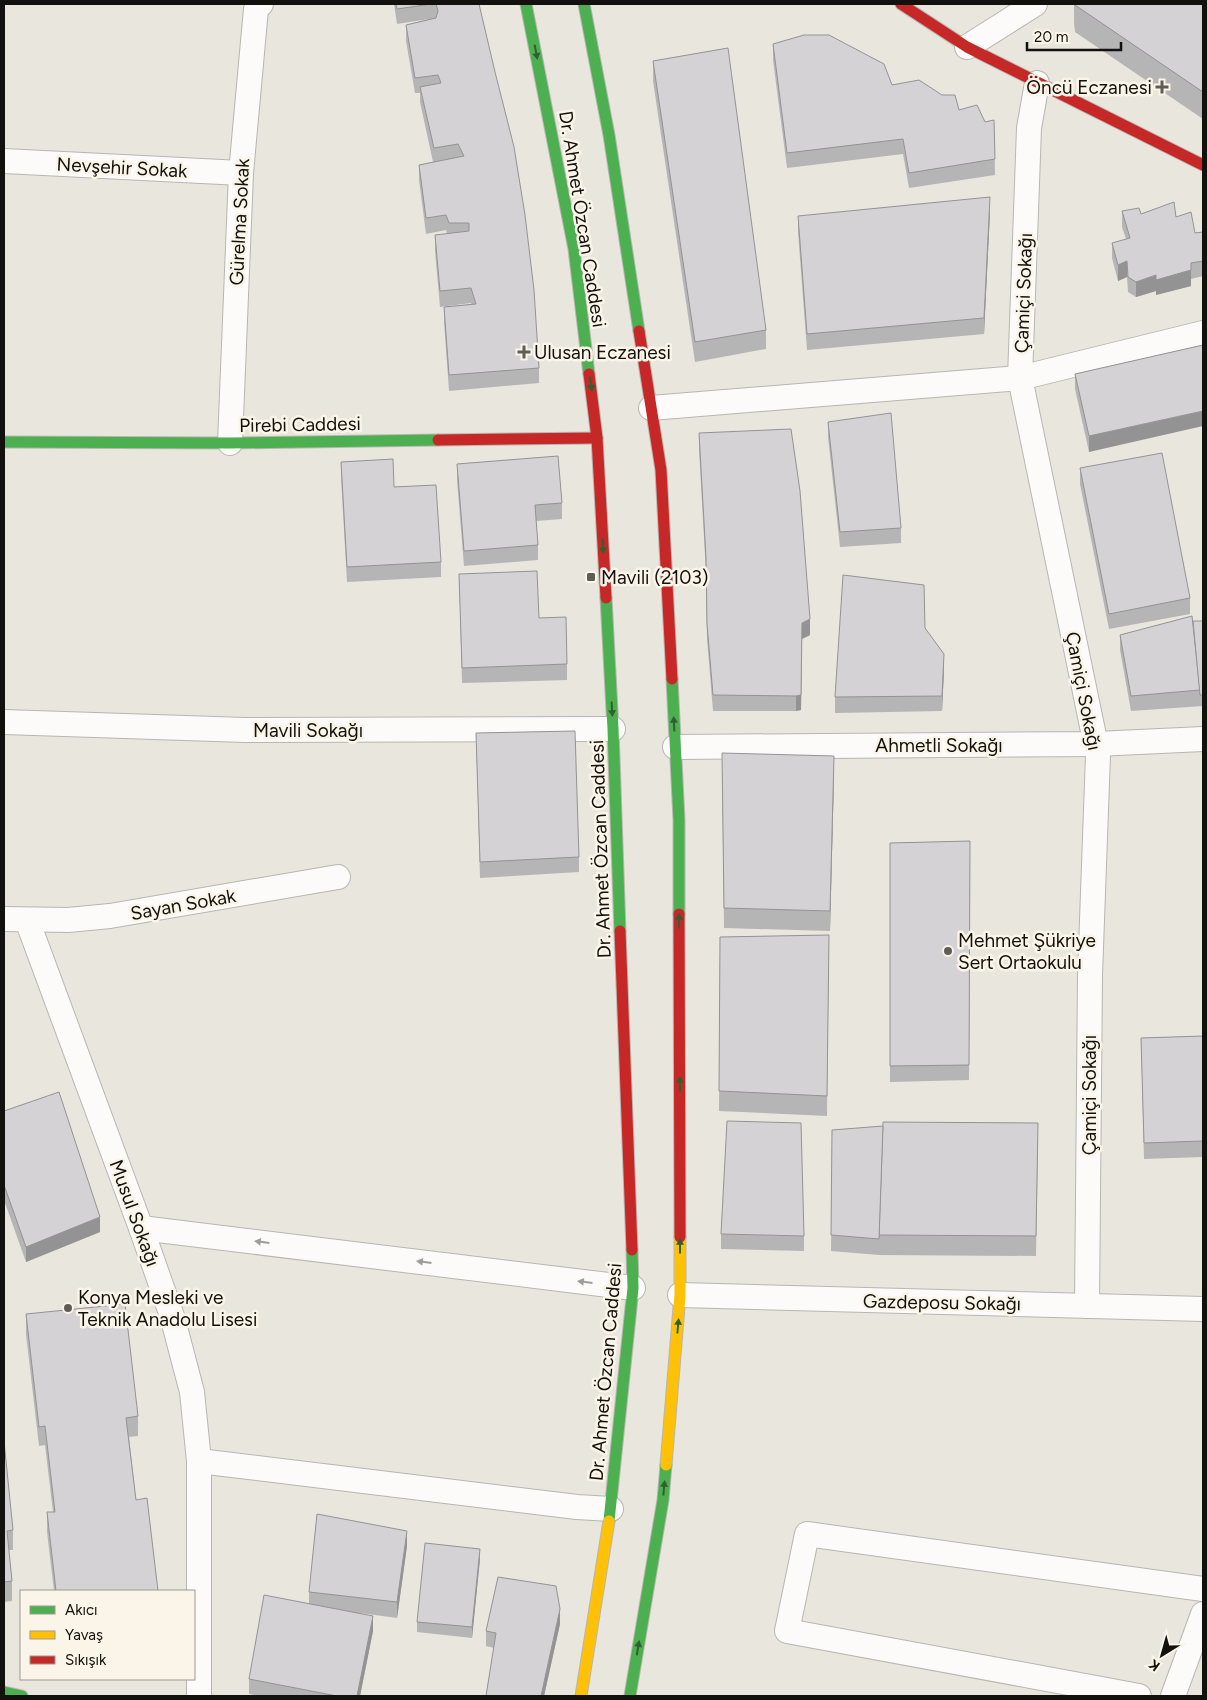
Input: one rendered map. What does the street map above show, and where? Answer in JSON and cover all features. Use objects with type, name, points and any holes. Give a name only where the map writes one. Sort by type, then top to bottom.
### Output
[{"type":"main road","name":"Dr. Ahmet Özcan Caddesi","points":[[526,4],[574,249],[597,438],[613,729],[633,1288],[611,1509],[581,1696]]},
{"type":"main road","name":"Dr. Ahmet Özcan Caddesi","points":[[584,4],[609,135],[661,470],[679,820],[680,1295],[663,1500],[630,1696]]},
{"type":"main road","points":[[901,4],[967,47],[1203,165]]},
{"type":"main road","name":"Pirebi Caddesi","points":[[4,442],[230,443],[597,438]]},
{"type":"main road","points":[[4,1692],[22,1696]]},
{"type":"street","points":[[967,47],[1035,4]]},
{"type":"street","name":"Gürelma Sokak","points":[[230,443],[241,173],[252,6]]},
{"type":"street","name":"Çamiçi Sokağı","points":[[1037,83],[1028,128],[1020,378],[1098,754],[1090,975],[1088,1306]]},
{"type":"street","name":"Nevşehir Sokak","points":[[4,162],[241,173]]},
{"type":"street","points":[[651,408],[1020,378],[1203,333]]},
{"type":"street","name":"Mavili Sokağı","points":[[4,722],[245,730],[613,729]]},
{"type":"street","name":"Ahmetli Sokağı","points":[[675,746],[1096,744],[1203,739]]},
{"type":"street","name":"Sayan Sokak","points":[[4,919],[68,920],[110,916],[338,877]]},
{"type":"street","name":"Musul Sokağı","points":[[27,920],[142,1228],[172,1316],[192,1392],[199,1461],[199,1696]]},
{"type":"street","points":[[142,1228],[633,1288]]},
{"type":"street","name":"Gazdeposu Sokağı","points":[[680,1295],[1203,1309]]},
{"type":"street","points":[[199,1461],[577,1507],[611,1509]]},
{"type":"street","points":[[1139,1696],[787,1631],[807,1534],[1203,1589]]},
{"type":"street","points":[[1173,1696],[1203,1614]]},
{"type":"building","points":[[396,4],[431,4],[397,9]]},
{"type":"building","points":[[436,4],[479,4],[514,147],[534,290],[539,368],[449,375],[444,307],[476,304],[471,288],[440,291],[435,235],[469,231],[469,223],[449,223],[446,215],[426,218],[419,165],[464,156],[458,144],[434,148],[420,87],[441,83],[438,75],[415,78],[406,25],[436,18],[438,11]]},
{"type":"building","points":[[1203,4],[1203,92],[1075,5]]},
{"type":"building","points":[[804,35],[829,35],[884,64],[892,85],[919,80],[942,95],[955,95],[959,110],[977,105],[985,122],[994,120],[995,159],[909,173],[903,139],[787,153],[773,44]]},
{"type":"building","points":[[728,48],[766,330],[695,342],[653,61]]},
{"type":"building","points":[[990,197],[984,318],[807,334],[798,216]]},
{"type":"building","points":[[1174,202],[1176,217],[1191,212],[1195,233],[1203,232],[1203,261],[1191,263],[1191,270],[1156,280],[1156,275],[1136,282],[1128,277],[1127,261],[1118,265],[1112,243],[1130,238],[1122,211],[1139,208],[1141,214]]},
{"type":"building","points":[[1203,345],[1203,411],[1089,436],[1075,374]]},
{"type":"building","points":[[891,413],[901,528],[840,532],[828,422]]},
{"type":"building","points":[[791,429],[800,491],[810,619],[802,623],[801,695],[713,695],[707,624],[706,558],[699,433]]},
{"type":"building","points":[[1162,453],[1190,598],[1109,614],[1080,468]]},
{"type":"building","points":[[558,456],[562,503],[535,505],[538,545],[464,551],[457,464]]},
{"type":"building","points":[[393,459],[394,487],[436,485],[441,562],[347,567],[341,462]]},
{"type":"building","points":[[537,571],[539,618],[566,617],[567,664],[462,668],[459,574]]},
{"type":"building","points":[[843,575],[924,585],[925,628],[944,654],[942,696],[835,697]]},
{"type":"building","points":[[1192,616],[1200,690],[1131,696],[1120,635]]},
{"type":"building","points":[[1193,621],[1203,621],[1203,695],[1200,695]]},
{"type":"building","points":[[575,731],[579,857],[480,862],[476,733]]},
{"type":"building","points":[[722,753],[834,756],[830,911],[724,908]]},
{"type":"building","points":[[970,841],[969,1065],[890,1066],[890,843]]},
{"type":"building","points":[[829,935],[827,1096],[719,1091],[720,937]]},
{"type":"building","points":[[1203,1036],[1203,1141],[1144,1143],[1141,1038]]},
{"type":"building","points":[[59,1092],[100,1217],[26,1247],[4,1185],[4,1111]]},
{"type":"building","points":[[727,1121],[801,1123],[804,1236],[721,1234]]},
{"type":"building","points":[[883,1122],[1038,1123],[1036,1236],[879,1235]]},
{"type":"building","points":[[883,1126],[879,1239],[831,1235],[832,1130]]},
{"type":"building","points":[[125,1304],[138,1416],[126,1418],[136,1500],[147,1498],[158,1590],[56,1590],[47,1512],[55,1512],[45,1426],[39,1427],[26,1314]]},
{"type":"building","points":[[4,1441],[13,1530],[7,1531],[12,1581],[4,1582]]},
{"type":"building","points":[[317,1514],[407,1531],[397,1602],[309,1592]]},
{"type":"building","points":[[425,1543],[480,1549],[472,1627],[417,1622]]},
{"type":"building","points":[[498,1577],[556,1586],[560,1609],[541,1696],[486,1696],[496,1633],[486,1631]]},
{"type":"building","points":[[264,1595],[373,1616],[357,1696],[337,1696],[249,1679]]},
{"type":"traffic: fast","points":[[526,4],[574,249],[589,374]]},
{"type":"traffic: fast","points":[[584,4],[609,135],[639,331]]},
{"type":"traffic: fast","points":[[4,442],[230,443],[438,440]]},
{"type":"traffic: fast","points":[[606,598],[620,931]]},
{"type":"traffic: fast","points":[[672,679],[679,820],[679,914]]},
{"type":"traffic: fast","points":[[609,1521],[633,1288],[632,1250]]},
{"type":"traffic: fast","points":[[630,1696],[663,1500],[666,1465]]},
{"type":"traffic: fast","points":[[4,1692],[22,1696]]},
{"type":"traffic: slow","points":[[666,1465],[680,1295],[680,1237]]},
{"type":"traffic: slow","points":[[581,1696],[609,1521]]},
{"type":"traffic: jam","points":[[901,4],[967,47],[1203,165]]},
{"type":"traffic: jam","points":[[639,331],[661,470],[672,679]]},
{"type":"traffic: jam","points":[[589,374],[597,438],[606,598]]},
{"type":"traffic: jam","points":[[438,440],[597,438]]},
{"type":"traffic: jam","points":[[679,914],[680,1237]]},
{"type":"traffic: jam","points":[[620,931],[632,1250]]},
{"type":"place","name":"Öncü Eczanesi","points":[[1162,87]]},
{"type":"place","name":"Ulusan Eczanesi","points":[[524,352]]},
{"type":"place","name":"Mavili (2103)","points":[[591,577]]},
{"type":"place","name":"Mehmet Şükriye Sert Ortaokulu","points":[[948,951]]},
{"type":"place","name":"Konya Mesleki ve Teknik Anadolu Lisesi","points":[[68,1308]]}]
